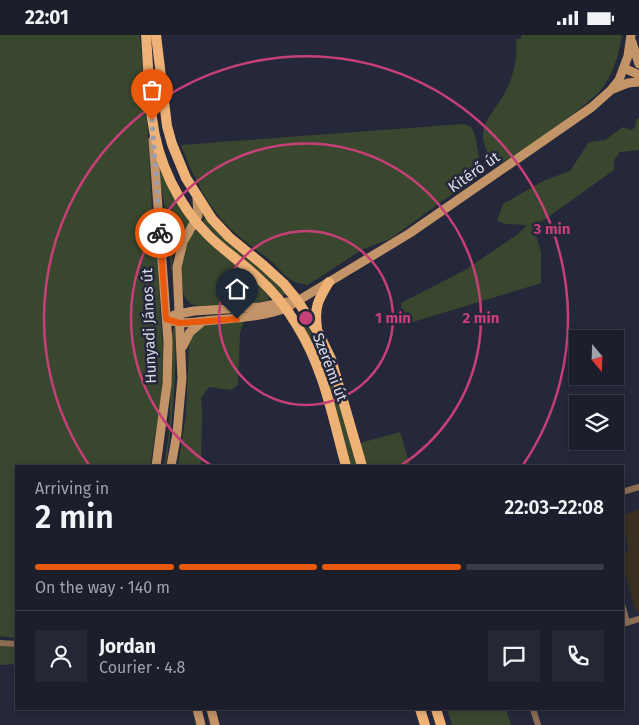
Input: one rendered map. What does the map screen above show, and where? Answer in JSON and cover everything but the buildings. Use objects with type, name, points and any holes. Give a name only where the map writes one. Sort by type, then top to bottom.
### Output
[{"type":"main road","name":"Hunyadi János út","points":[[146,35],[166,319],[167,385],[156,465]]},
{"type":"main road","points":[[156,35],[164,105],[172,144],[186,179],[198,199]]},
{"type":"main road","points":[[631,36],[639,64]]},
{"type":"main road","name":"Kitérő út","points":[[166,319],[180,323],[253,317],[297,300],[398,241],[592,107],[611,90],[618,80],[624,68],[631,36]]},
{"type":"main road","points":[[624,68],[639,75]]},
{"type":"main road","points":[[611,90],[622,85],[639,82]]},
{"type":"main road","name":"Szerémi út","points":[[152,120],[168,174],[196,222],[220,247],[260,279],[284,305],[305,339],[320,372],[346,465]]},
{"type":"main road","name":"Hunyadi János út","points":[[171,465],[180,405],[182,350],[177,267],[183,242],[196,222],[198,199]]},
{"type":"main road","name":"Szerémi út","points":[[198,199],[219,227],[273,273],[297,300],[318,331],[331,359],[362,465]]},
{"type":"main road","points":[[318,331],[316,306],[318,299],[329,282]]},
{"type":"main road","name":"Kitérő út","points":[[166,319],[179,313],[284,305]]},
{"type":"main road","points":[[182,350],[190,331],[204,321]]},
{"type":"main road","points":[[196,710],[201,725]]},
{"type":"main road","points":[[210,710],[215,725]]},
{"type":"main road","points":[[420,710],[425,725]]},
{"type":"main road","points":[[436,710],[441,725]]},
{"type":"street","points":[[624,491],[639,487]]},
{"type":"street","points":[[625,623],[639,619]]},
{"type":"street","points":[[0,643],[15,644]]},
{"type":"street","points":[[533,710],[538,725]]},
{"type":"shaded area","points":[[639,510],[639,611],[636,612],[624,570],[624,553],[629,551],[624,529],[624,514]]},
{"type":"green space","points":[[0,35],[140,35],[163,351],[161,400],[150,465],[15,465],[15,638],[0,636]]},
{"type":"green space","points":[[521,35],[622,35],[615,65],[599,92],[536,142],[510,158],[498,162],[490,160],[483,132],[487,121],[510,83],[515,61],[516,39],[521,39]]},
{"type":"green space","points":[[639,118],[639,150],[620,152],[614,160],[614,170],[534,227],[541,253],[541,283],[403,325],[401,303],[465,270],[518,234],[527,225],[506,224],[497,221],[503,204],[543,181],[570,171],[589,142],[605,140],[623,127],[630,130],[635,128],[636,120]]},
{"type":"green space","points":[[464,124],[471,127],[475,135],[480,163],[477,176],[390,239],[363,249],[306,286],[305,284],[294,282],[286,276],[271,261],[239,237],[217,214],[191,169],[181,145]]},
{"type":"green space","points":[[159,167],[190,221],[176,245],[172,261],[175,311],[166,212]]},
{"type":"green space","points":[[205,217],[286,295],[282,296],[222,242],[203,222]]},
{"type":"green space","points":[[196,230],[223,255],[254,279],[269,296],[268,300],[254,303],[201,306],[192,304],[186,299],[181,283],[182,263],[187,245]]},
{"type":"green space","points":[[299,313],[310,330],[328,367],[358,465],[351,465],[318,355]]},
{"type":"green space","points":[[244,321],[240,333],[238,385],[231,390],[209,387],[201,398],[201,465],[178,465],[186,414],[189,345],[197,331],[210,324]]},
{"type":"green space","points":[[175,324],[174,395],[166,465],[164,465],[169,433],[172,333]]},
{"type":"green space","points":[[400,432],[410,465],[367,465],[360,443]]},
{"type":"green space","points":[[0,646],[15,647],[15,664],[0,665]]},
{"type":"green space","points":[[447,710],[506,710],[511,725],[452,725]]},
{"type":"way so far","points":[[152,120],[160,233]]},
{"type":"route","points":[[160,233],[166,319],[180,323],[237,319]]}]
